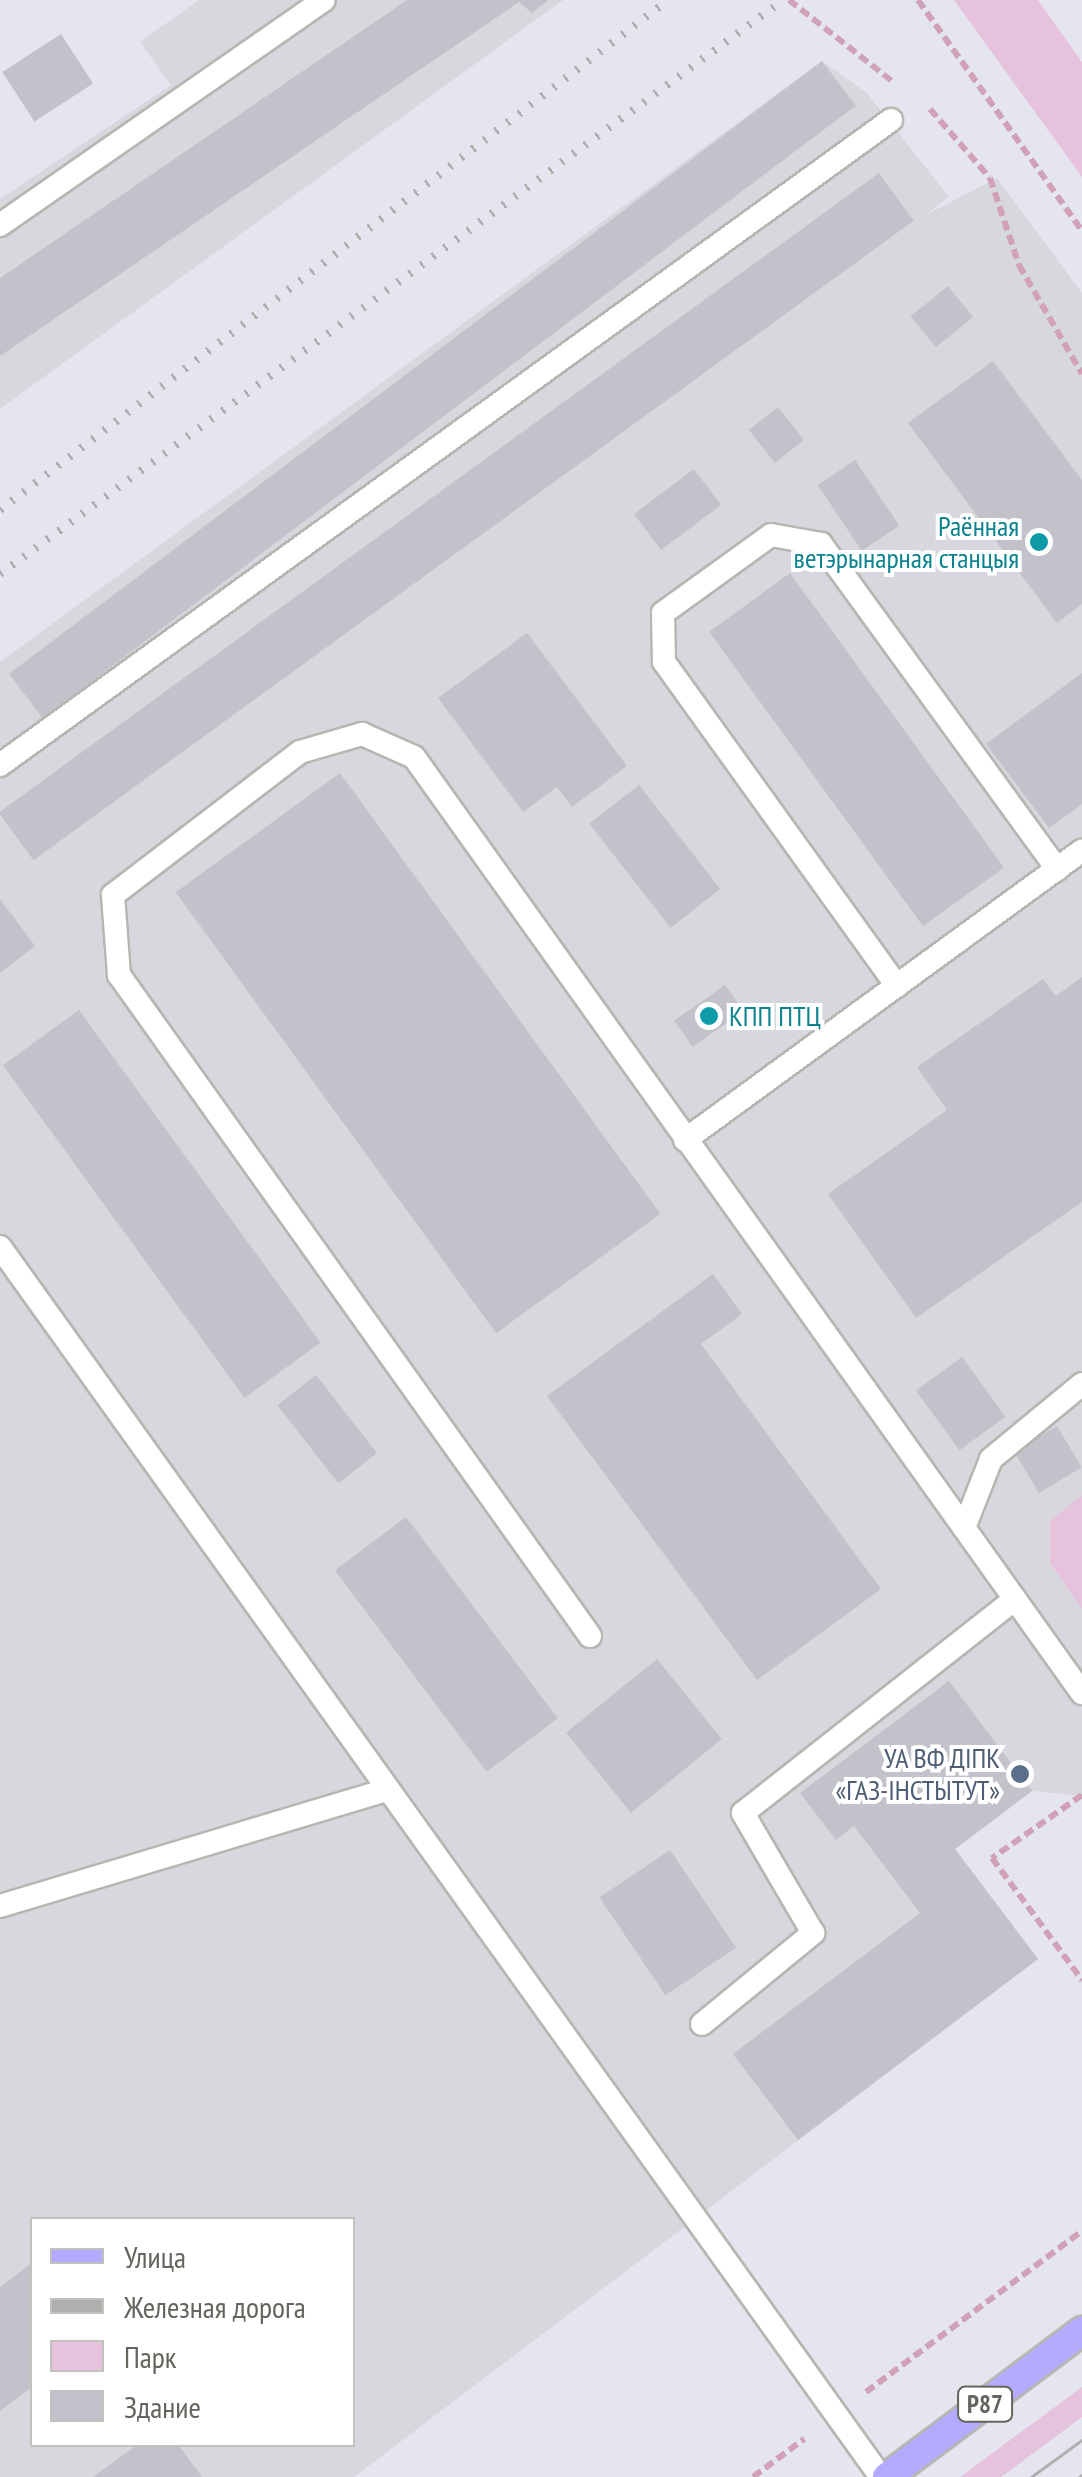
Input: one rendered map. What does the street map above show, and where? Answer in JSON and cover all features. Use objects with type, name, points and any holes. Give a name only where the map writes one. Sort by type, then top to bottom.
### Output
[{"type":"main road","name":"Р87","points":[[884,2477],[1082,2332]]},
{"type":"lane","points":[[0,225],[324,0]]},
{"type":"lane","points":[[0,765],[891,120]]},
{"type":"lane","points":[[897,986],[664,662],[663,613],[771,536],[821,544],[1057,869]]},
{"type":"lane","points":[[590,1636],[119,975],[113,896],[300,752],[362,734],[414,757],[1082,1693]]},
{"type":"lane","points":[[685,1140],[1082,851]]},
{"type":"lane","points":[[0,1248],[384,1791],[884,2477]]},
{"type":"lane","points":[[964,1528],[991,1459],[1082,1384]]},
{"type":"lane","points":[[702,2024],[813,1933],[744,1813],[1015,1599]]},
{"type":"lane","points":[[0,1906],[384,1791]]},
{"type":"path","points":[[789,0],[908,92]]},
{"type":"path","points":[[918,0],[1082,232]]},
{"type":"path","points":[[924,102],[990,178],[1019,265],[1082,374]]},
{"type":"path","points":[[1081,1978],[992,1858],[1082,1795]]},
{"type":"path","points":[[753,2477],[1082,2231]]},
{"type":"shaded area","points":[[199,0],[563,0],[0,409],[0,199],[171,85],[140,42]]},
{"type":"shaded area","points":[[822,61],[867,93],[949,197],[924,216],[997,178],[1082,293],[1082,1796],[1032,1791],[955,1849],[1038,1959],[354,2477],[0,2477],[0,662]]},
{"type":"green space","points":[[954,0],[1038,0],[1082,62],[1082,177]]},
{"type":"green space","points":[[1082,1495],[1082,1609],[1050,1563],[1050,1521]]},
{"type":"green space","points":[[1082,2387],[1082,2417],[1001,2477],[960,2477]]},
{"type":"building","points":[[407,0],[548,0],[532,13],[519,2],[0,356],[0,278]]},
{"type":"building","points":[[61,34],[93,83],[34,122],[2,72]]},
{"type":"building","points":[[822,61],[856,106],[43,718],[9,674]]},
{"type":"building","points":[[879,173],[914,221],[33,860],[0,812]]},
{"type":"building","points":[[948,286],[973,317],[936,347],[911,316]]},
{"type":"building","name":"Раённая ветэрынарная станцыя","points":[[993,361],[1082,480],[1082,604],[1057,623],[908,423]]},
{"type":"building","points":[[778,407],[804,440],[775,463],[749,430]]},
{"type":"building","points":[[855,460],[899,525],[862,551],[818,485]]},
{"type":"building","points":[[694,469],[721,505],[661,550],[634,514]]},
{"type":"building","points":[[790,573],[1004,867],[923,926],[709,632]]},
{"type":"building","points":[[527,633],[627,766],[572,807],[557,787],[523,812],[438,698]]},
{"type":"building","points":[[1082,673],[1082,804],[1049,828],[986,744]]},
{"type":"building","points":[[340,773],[660,1214],[496,1333],[176,892]]},
{"type":"building","points":[[639,785],[720,889],[671,928],[589,824]]},
{"type":"building","points":[[0,899],[35,946],[0,973]]},
{"type":"building","points":[[1082,977],[1082,1202],[916,1318],[828,1194],[947,1110],[917,1067],[1043,979],[1056,996]]},
{"type":"building","name":"КПП ПТЦ","points":[[725,985],[743,1011],[693,1047],[674,1021]]},
{"type":"building","points":[[79,1010],[321,1343],[245,1398],[3,1065]]},
{"type":"building","points":[[713,1274],[742,1314],[701,1344],[881,1589],[757,1680],[547,1396]]},
{"type":"building","points":[[962,1357],[1005,1417],[959,1450],[916,1391]]},
{"type":"building","points":[[316,1375],[377,1453],[338,1483],[277,1405]]},
{"type":"building","points":[[1057,1426],[1082,1467],[1039,1493],[1014,1452]]},
{"type":"building","points":[[406,1517],[558,1718],[487,1772],[335,1571]]},
{"type":"building","points":[[657,1659],[722,1739],[631,1813],[566,1733]]},
{"type":"building","points":[[949,1681],[1032,1791],[955,1849],[1038,1959],[798,2140],[733,2054],[920,1913],[854,1826],[836,1840],[800,1793]]},
{"type":"building","points":[[670,1850],[736,1948],[666,1995],[600,1898]]},
{"type":"building","points":[[30,2264],[30,2388],[0,2411],[0,2287]]},
{"type":"building","points":[[134,2447],[180,2447],[202,2477],[93,2477]]},
{"type":"tram line","points":[[1031,2477],[1082,2440]]},
{"type":"railway","points":[[0,510],[668,0]]},
{"type":"railway","points":[[0,574],[783,0]]},
{"type":"place","name":"Раённая ветэрынарная станцыя","points":[[1039,542]]},
{"type":"place","name":"КПП ПТЦ","points":[[709,1016]]},
{"type":"place","name":"УА ВФ ДІПК «ГАЗ-ІНСТЫТУТ»","points":[[1020,1774]]}]
